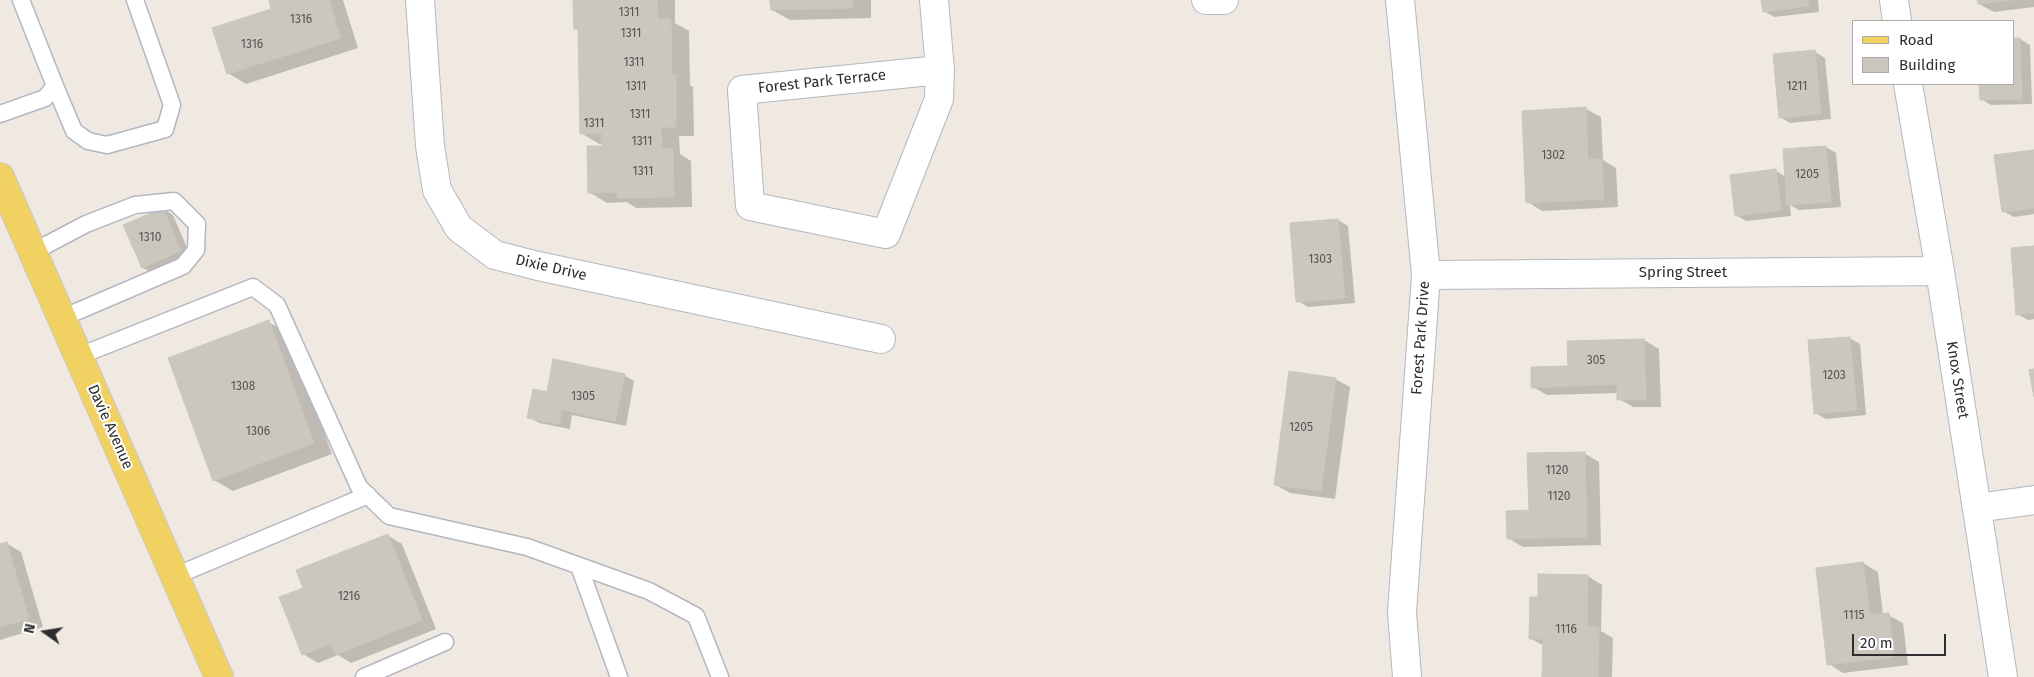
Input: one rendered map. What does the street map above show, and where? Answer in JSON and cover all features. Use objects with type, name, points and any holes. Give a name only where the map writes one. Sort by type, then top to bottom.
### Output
[{"type":"main road","name":"Davie Avenue","points":[[0,177],[220,677]]},
{"type":"street","name":"Dixie Drive","points":[[420,0],[430,146],[437,190],[459,228],[495,255],[538,266],[881,339]]},
{"type":"street","name":"Forest Park Terrace","points":[[934,0],[940,70],[939,100],[886,234],[750,206],[742,90],[940,70]]},
{"type":"street","points":[[1206,0],[1224,0]]},
{"type":"street","name":"Forest Park Drive","points":[[1400,0],[1426,275],[1402,612],[1407,677]]},
{"type":"street","points":[[1894,0],[1897,20]]},
{"type":"street","name":"Knox Street","points":[[1908,85],[1940,271],[2003,677]]},
{"type":"street","name":"Spring Street","points":[[1426,275],[1940,271]]},
{"type":"street","points":[[1977,508],[2034,500]]},
{"type":"lane","points":[[21,0],[54,86],[74,131],[88,141],[107,145],[165,129],[172,105],[135,0]]},
{"type":"lane","points":[[0,114],[45,98],[54,86]]},
{"type":"lane","points":[[33,252],[86,224],[135,205],[174,201],[197,224],[196,250],[183,266],[62,318]]},
{"type":"lane","points":[[79,356],[253,287],[277,305],[359,487],[389,516],[527,547],[649,591],[696,616],[720,677]]},
{"type":"lane","points":[[175,576],[368,495]]},
{"type":"lane","points":[[579,566],[619,677]]},
{"type":"lane","points":[[364,677],[445,642]]},
{"type":"building","points":[[269,0],[329,0],[341,38],[227,74],[212,28],[271,9]]},
{"type":"building","points":[[573,0],[657,0],[658,19],[671,19],[672,75],[676,75],[676,127],[661,127],[662,149],[673,149],[674,197],[617,198],[617,192],[588,193],[587,146],[602,146],[602,133],[580,134],[578,29],[574,29]]},
{"type":"building","points":[[770,0],[853,0],[853,8],[771,10]]},
{"type":"building","points":[[1761,0],[1808,0],[1809,6],[1763,12]]},
{"type":"building","points":[[1977,0],[2013,0],[1978,4]]},
{"type":"building","points":[[2014,38],[2020,38],[2022,99],[1980,100],[1979,85],[2014,85]]},
{"type":"building","points":[[1815,50],[1821,114],[1779,118],[1773,54]]},
{"type":"building","points":[[1586,107],[1588,159],[1602,159],[1604,199],[1526,203],[1522,111]]},
{"type":"building","points":[[1826,146],[1831,202],[1787,205],[1783,149]]},
{"type":"building","points":[[2034,150],[2034,208],[2002,212],[1994,155]]},
{"type":"building","points":[[1776,169],[1781,210],[1735,216],[1730,175]]},
{"type":"building","points":[[163,208],[181,251],[142,268],[123,225]]},
{"type":"building","points":[[1338,219],[1345,298],[1296,302],[1290,223]]},
{"type":"building","points":[[2034,246],[2034,313],[2016,315],[2011,248]]},
{"type":"building","points":[[269,320],[314,443],[213,481],[168,358]]},
{"type":"building","points":[[1850,337],[1857,410],[1814,414],[1808,340]]},
{"type":"building","points":[[1644,339],[1646,399],[1617,400],[1617,384],[1531,388],[1531,367],[1568,366],[1567,341]]},
{"type":"building","points":[[553,359],[625,374],[615,421],[562,410],[559,424],[527,418],[533,389],[547,392]]},
{"type":"building","points":[[2034,369],[2034,397],[2029,370]]},
{"type":"building","points":[[1289,371],[1336,378],[1321,491],[1274,485]]},
{"type":"building","points":[[1585,452],[1587,537],[1507,539],[1506,511],[1529,510],[1527,453]]},
{"type":"building","points":[[388,534],[422,620],[336,655],[331,644],[302,655],[279,597],[303,588],[296,570]]},
{"type":"building","points":[[7,542],[29,619],[0,627],[0,544]]},
{"type":"building","points":[[1863,562],[1870,615],[1889,613],[1894,657],[1827,665],[1816,568]]},
{"type":"building","points":[[1538,574],[1588,575],[1587,627],[1599,628],[1598,677],[1542,677],[1543,639],[1529,639],[1530,597],[1538,597]]}]
